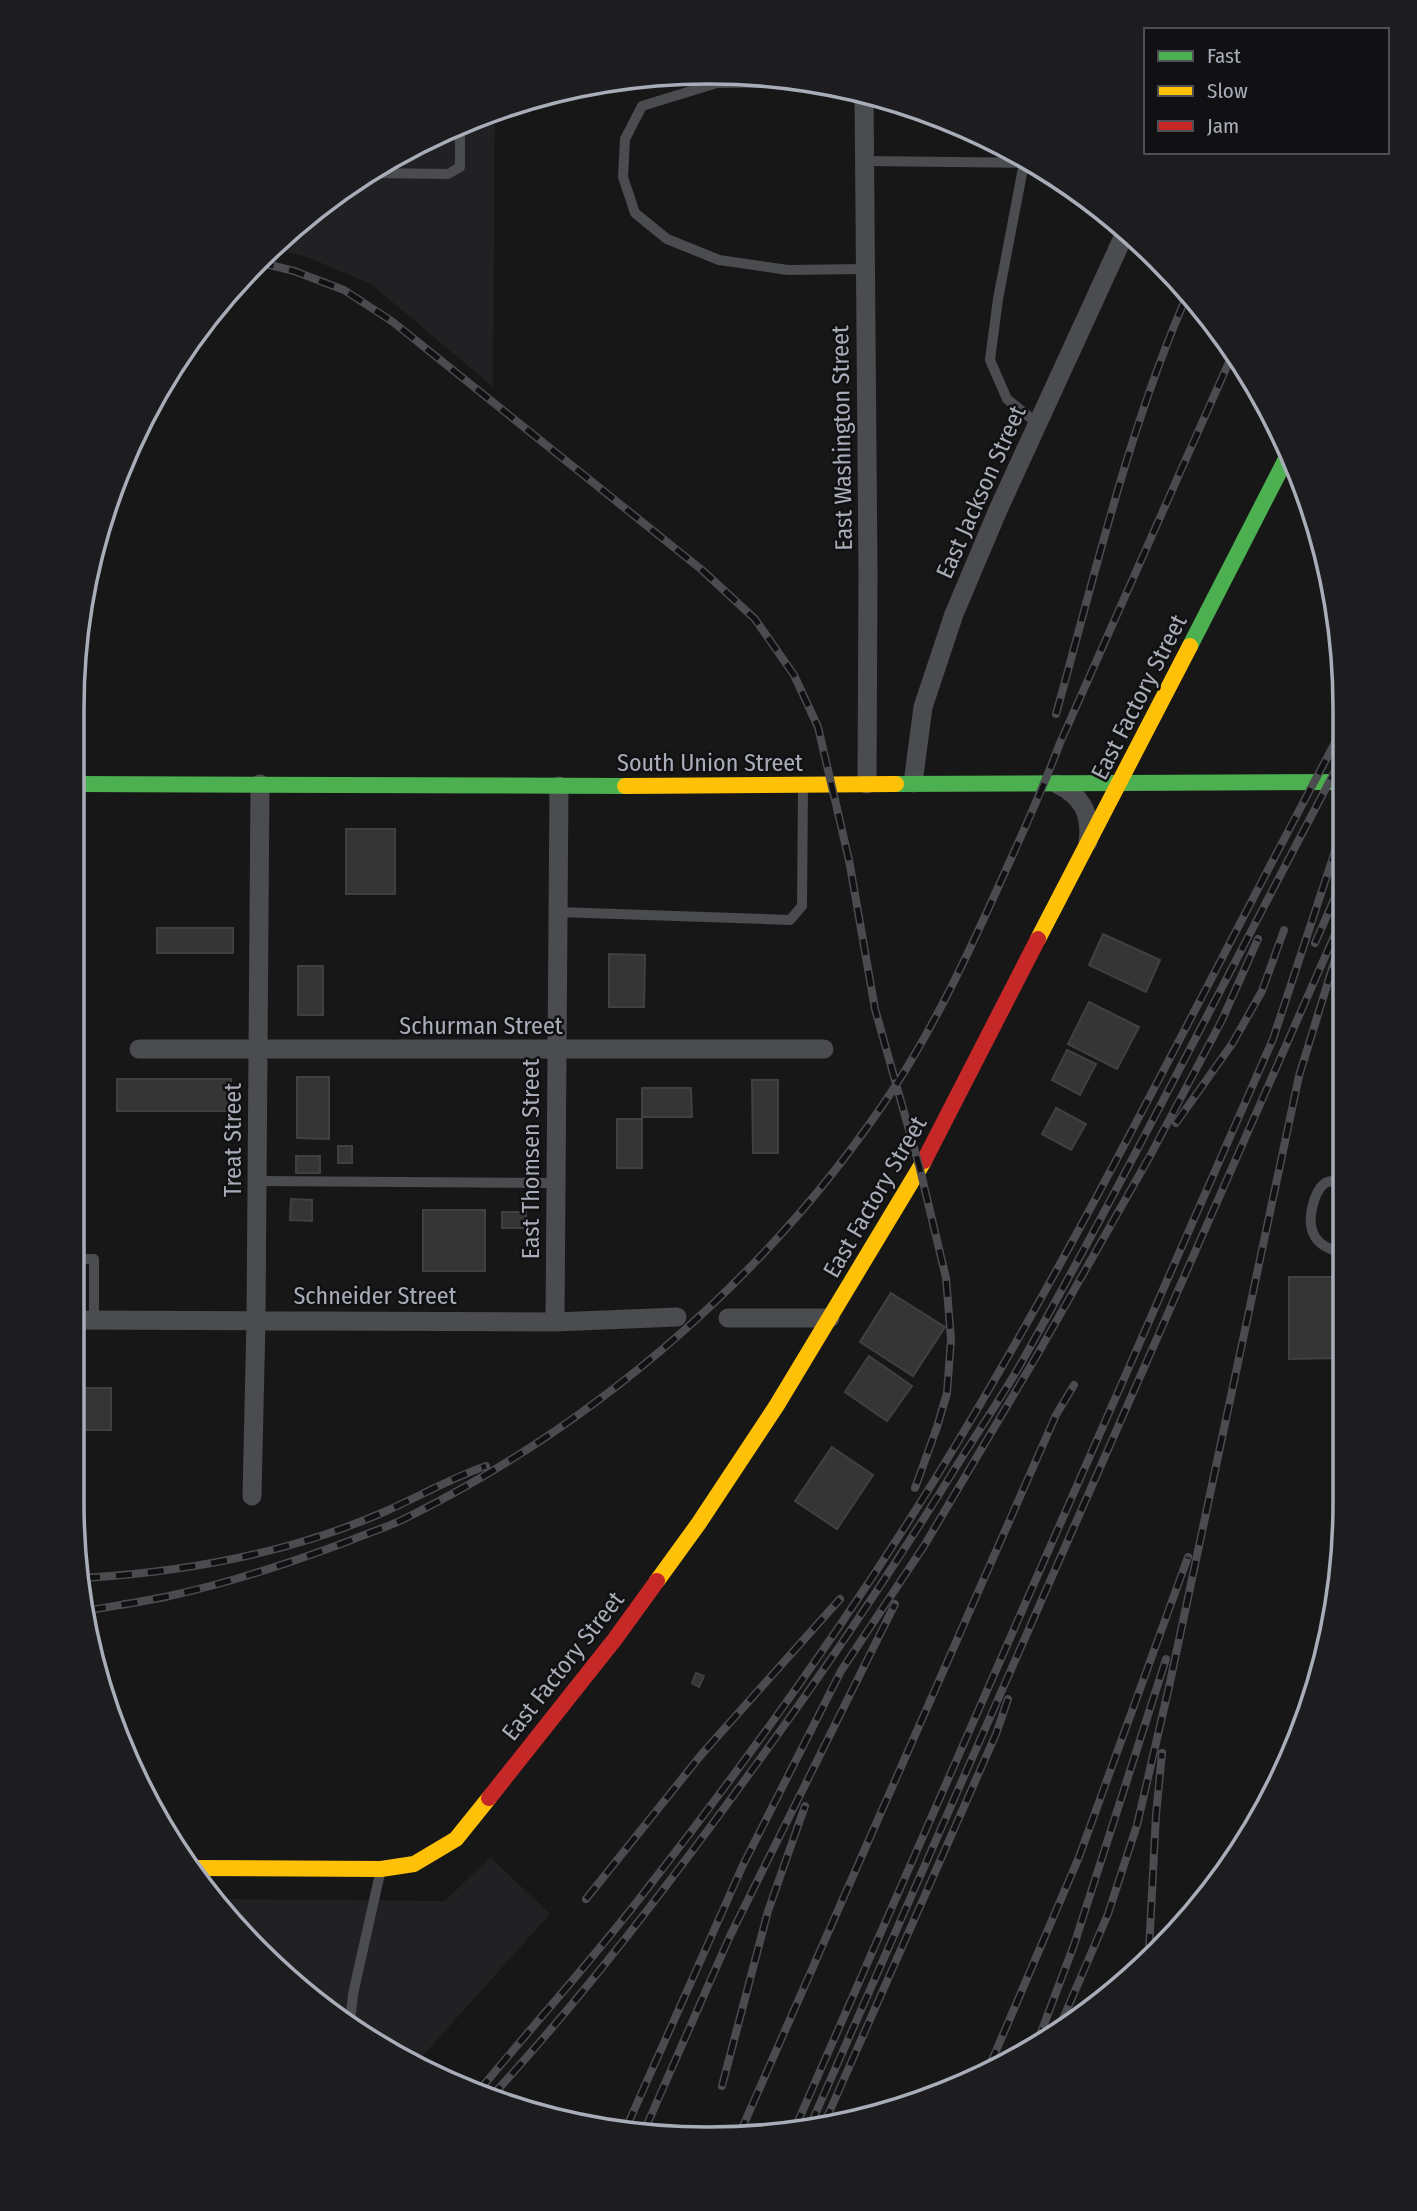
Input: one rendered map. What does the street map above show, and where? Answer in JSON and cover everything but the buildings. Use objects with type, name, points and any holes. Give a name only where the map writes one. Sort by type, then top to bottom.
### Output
[{"type":"street","name":"East Washington Street","points":[[864,104],[867,784]]},
{"type":"street","name":"East Jackson Street","points":[[913,783],[919,725],[929,685],[977,558],[1122,241]]},
{"type":"street","name":"East Factory Street","points":[[202,1868],[381,1869],[414,1864],[456,1839],[615,1639],[699,1523],[777,1405],[920,1169],[1283,465]]},
{"type":"street","name":"South Union Street","points":[[84,783],[559,786],[1333,782]]},
{"type":"street","name":"Treat Street","points":[[252,1496],[260,784]]},
{"type":"street","points":[[1057,784],[1073,793],[1084,807],[1089,827],[1087,848]]},
{"type":"street","name":"East Thomsen Street","points":[[555,1322],[559,786]]},
{"type":"street","name":"Schurman Street","points":[[139,1049],[824,1049]]},
{"type":"street","name":"Schneider Street","points":[[84,1320],[555,1322],[677,1317]]},
{"type":"street","points":[[729,1318],[830,1318]]},
{"type":"lane","points":[[713,84],[642,106],[625,139],[623,177],[635,213],[667,239],[719,260],[788,270],[864,269]]},
{"type":"lane","points":[[388,173],[447,174],[460,167],[460,136]]},
{"type":"lane","points":[[863,160],[1011,163]]},
{"type":"lane","points":[[1026,171],[998,299],[990,360],[1007,399],[1038,424]]},
{"type":"lane","points":[[558,912],[790,920],[802,906],[803,785]]},
{"type":"lane","points":[[257,1181],[556,1183]]},
{"type":"lane","points":[[1333,1182],[1325,1184],[1315,1196],[1309,1223],[1313,1236],[1333,1250]]},
{"type":"lane","points":[[84,1259],[94,1259],[94,1320]]},
{"type":"lane","points":[[351,2014],[381,1869]]},
{"type":"shaded area","points":[[495,122],[493,387],[371,284],[307,257],[283,252],[328,213],[396,168],[432,148]]},
{"type":"shaded area","points":[[490,1857],[550,1914],[422,2057],[362,2022],[328,1998],[267,1944],[226,1899],[445,1901]]},
{"type":"railway","points":[[269,265],[344,290],[393,322],[702,570],[755,619],[794,675],[818,727],[849,860],[875,1009],[920,1169],[946,1278],[951,1339],[947,1393],[915,1488]]},
{"type":"railway","points":[[1056,714],[1131,446],[1184,304]]},
{"type":"railway","points":[[93,1609],[178,1594],[285,1564],[399,1521],[479,1479],[549,1435],[616,1386],[680,1334],[740,1277],[797,1216],[849,1152],[896,1085],[952,986],[1229,363]]},
{"type":"railway","points":[[484,2085],[608,1938],[764,1734],[872,1577],[940,1471],[1098,1195],[1333,747]]},
{"type":"railway","points":[[498,2090],[594,1977],[692,1851],[807,1693],[932,1505],[1012,1378],[1062,1290],[1333,775]]},
{"type":"railway","points":[[798,2121],[1273,1039],[1333,857]]},
{"type":"railway","points":[[1315,943],[1333,902]]},
{"type":"railway","points":[[1176,1123],[1232,1044],[1262,991],[1284,930]]},
{"type":"railway","points":[[629,2122],[743,1865],[841,1671],[924,1546],[1036,1357],[1150,1156],[1222,1020],[1258,939]]},
{"type":"railway","points":[[814,2118],[1333,939]]},
{"type":"railway","points":[[1064,2015],[1108,1914],[1137,1825],[1169,1687],[1299,1076],[1333,966]]},
{"type":"railway","points":[[743,2126],[1056,1415],[1074,1385]]},
{"type":"railway","points":[[88,1578],[199,1565],[312,1539],[384,1512],[486,1466]]},
{"type":"railway","points":[[993,2059],[1079,1857],[1188,1557]]},
{"type":"railway","points":[[586,1899],[701,1755],[840,1599]]},
{"type":"railway","points":[[647,2124],[730,1936],[895,1604]]},
{"type":"railway","points":[[1042,2030],[1074,1945],[1166,1659]]},
{"type":"railway","points":[[828,2115],[996,1734],[1008,1699]]},
{"type":"railway","points":[[1149,1945],[1162,1753]]},
{"type":"railway","points":[[722,2086],[768,1911],[805,1806]]},
{"type":"traffic: fast","points":[[1190,646],[1283,465]]},
{"type":"traffic: fast","points":[[896,784],[1333,782]]},
{"type":"traffic: fast","points":[[84,784],[625,786]]},
{"type":"traffic: slow","points":[[1038,939],[1190,646]]},
{"type":"traffic: slow","points":[[625,786],[896,784]]},
{"type":"traffic: slow","points":[[657,1581],[777,1405],[924,1161]]},
{"type":"traffic: slow","points":[[202,1868],[381,1869],[414,1864],[456,1839],[489,1798]]},
{"type":"traffic: jam","points":[[924,1161],[1038,939]]},
{"type":"traffic: jam","points":[[489,1798],[615,1639],[657,1581]]}]
